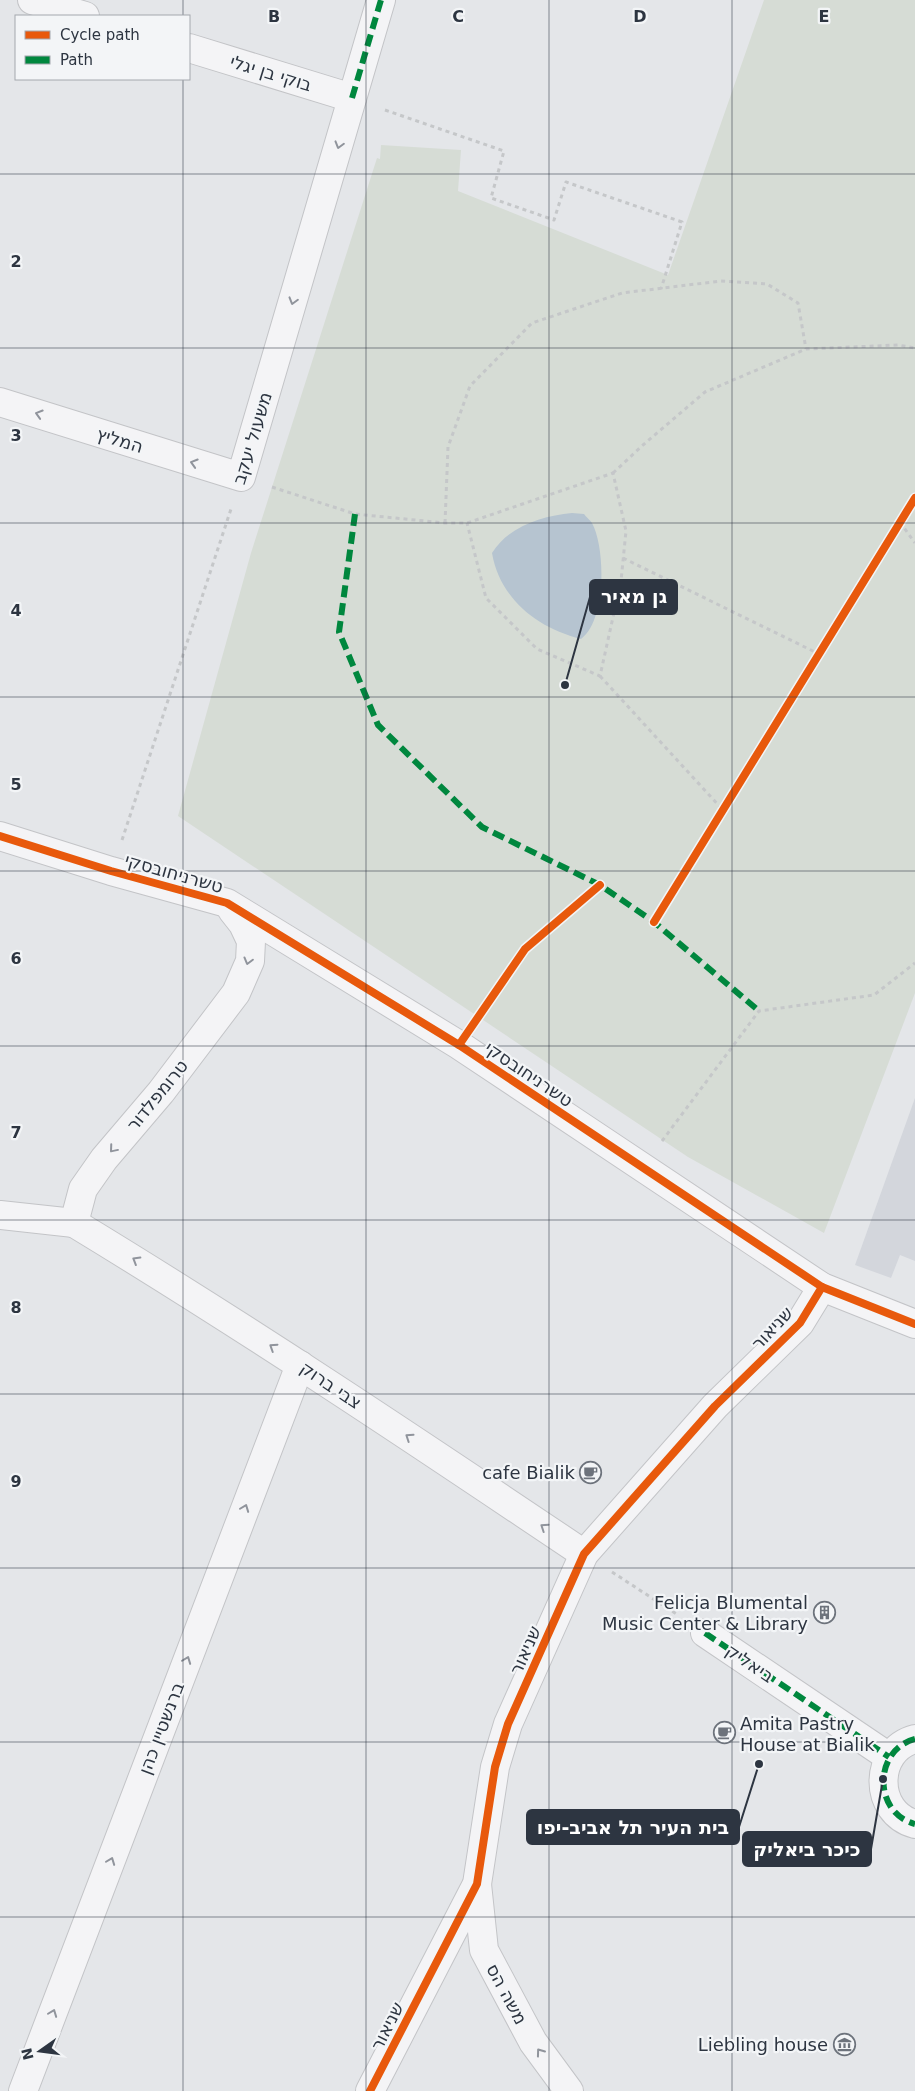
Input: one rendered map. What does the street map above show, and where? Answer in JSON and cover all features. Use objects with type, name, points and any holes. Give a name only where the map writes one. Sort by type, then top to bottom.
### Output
[{"type":"street","points":[[32,0],[81,15]]},
{"type":"street","name":"משעול יעקב","points":[[241,477],[381,0]]},
{"type":"street","name":"בוקי בן יגלי","points":[[190,48],[352,98]]},
{"type":"street","name":"המליץ","points":[[0,402],[241,477]]},
{"type":"street","name":"טשרניחובסקי","points":[[0,836],[112,871],[227,903],[459,1045],[822,1286],[915,1324]]},
{"type":"street","name":"טרומפלדור","points":[[74,1223],[83,1189],[104,1159],[161,1092],[236,993],[250,961],[251,941],[243,924],[227,903]]},
{"type":"street","points":[[0,1215],[74,1223]]},
{"type":"street","name":"צבי ברוק","points":[[74,1223],[183,1289],[584,1554]]},
{"type":"street","name":"שניאור","points":[[370,2091],[477,1884],[495,1767],[508,1724],[584,1554],[715,1406],[800,1324],[822,1286]]},
{"type":"street","name":"ברנשטיין כהן","points":[[23,2091],[300,1365]]},
{"type":"street","name":"ביאליק","points":[[706,1633],[889,1758]]},
{"type":"street","points":[[915,1739],[898,1748],[889,1758],[883,1779],[887,1801],[902,1818],[915,1824]]},
{"type":"street","name":"משה הס","points":[[477,1884],[484,1950],[533,2042],[569,2091]]},
{"type":"path","points":[[352,98],[504,151],[491,198],[554,220],[566,182],[682,222],[661,289]]},
{"type":"path","points":[[445,523],[448,447],[470,386],[532,323],[622,294],[721,281],[767,284],[798,303],[806,349]]},
{"type":"path","points":[[241,477],[355,514],[445,523],[467,523],[613,473],[705,392],[806,349],[898,345],[915,348]]},
{"type":"path","points":[[600,676],[622,581],[626,531],[613,473]]},
{"type":"path","points":[[900,522],[915,543]]},
{"type":"path","points":[[467,523],[486,598],[537,649],[600,676],[722,809]]},
{"type":"path","points":[[623,558],[819,654]]},
{"type":"path","points":[[642,1168],[759,1012],[874,995],[915,963]]},
{"type":"path","points":[[584,1554],[706,1633]]},
{"type":"shaded area","points":[[764,0],[915,0],[915,993],[824,1233],[688,1157],[178,816],[251,553],[377,158],[380,159],[381,145],[461,150],[458,191],[668,275]]},
{"type":"shaded area","points":[[561,514],[584,514],[592,523],[600,550],[601,584],[599,601],[589,630],[581,639],[550,627],[523,609],[512,598],[503,584],[496,569],[492,553],[507,536],[527,524]]},
{"type":"shaded area","points":[[915,1098],[915,1261],[900,1255],[891,1278],[855,1265]]},
{"type":"marked path","points":[[352,98],[381,0]]},
{"type":"marked path","points":[[355,514],[339,632],[378,725],[482,827],[600,885],[654,922],[759,1011]]},
{"type":"marked path","points":[[705,1633],[889,1757]]},
{"type":"marked path","points":[[915,1739],[901,1745],[891,1755],[885,1768],[884,1782],[885,1795],[891,1808],[901,1818],[915,1824]]},
{"type":"cycle path","points":[[654,922],[915,498]]},
{"type":"cycle path","points":[[0,836],[111,871],[227,903],[459,1045],[822,1287],[915,1324]]},
{"type":"cycle path","points":[[459,1045],[525,949],[600,885]]},
{"type":"cycle path","points":[[370,2091],[477,1884],[495,1767],[508,1724],[584,1554],[715,1406],[800,1323],[822,1287]]},
{"type":"place","name":"גן מאיר","points":[[565,685]]},
{"type":"place","name":"cafe Bialik","points":[[591,1472]]},
{"type":"place","name":"Felicja Blumental Music Center & Library","points":[[824,1612]]},
{"type":"place","name":"Amita Pastry House at Bialik","points":[[724,1733]]},
{"type":"place","name":"בית העיר תל אביב-יפו","points":[[759,1764]]},
{"type":"place","name":"כיכר ביאליק","points":[[883,1779]]},
{"type":"place","name":"Liebling house","points":[[844,2044]]}]
